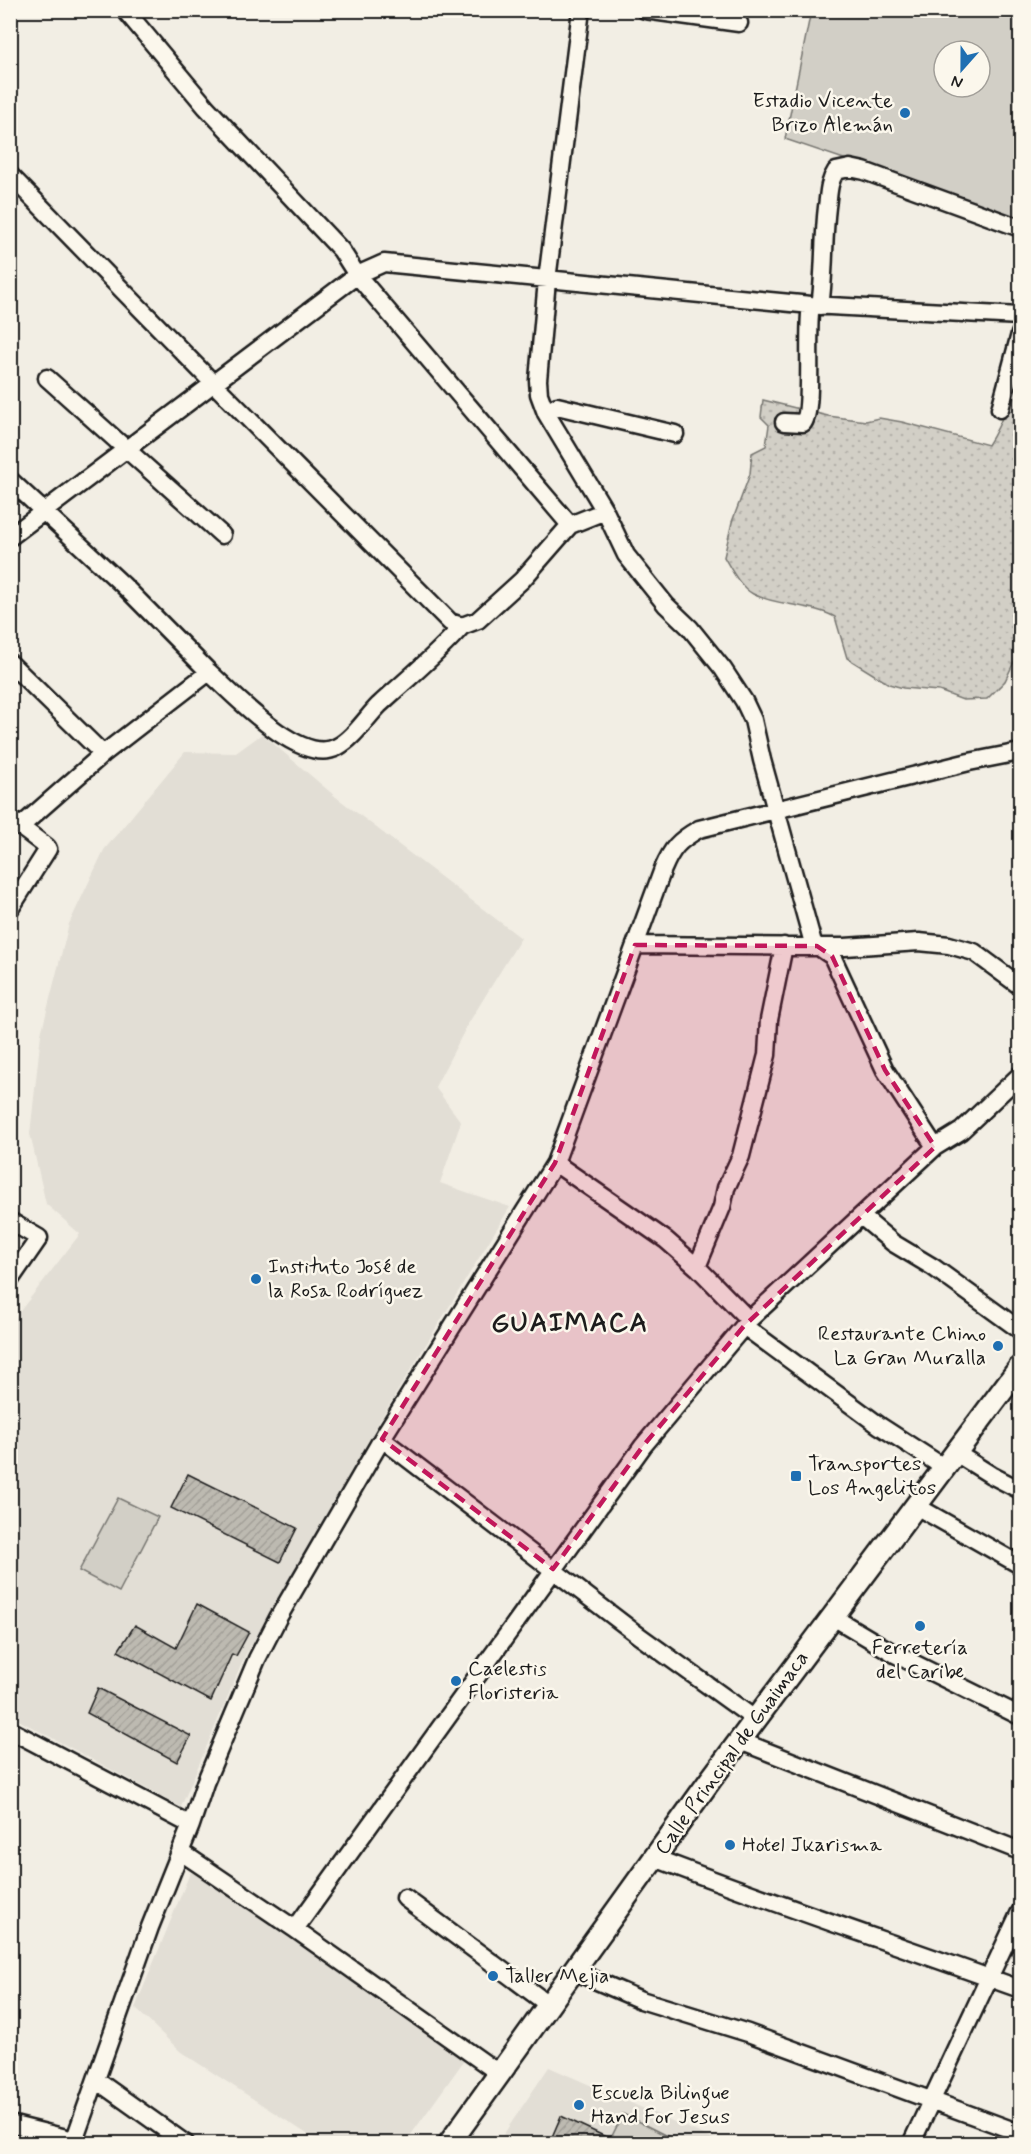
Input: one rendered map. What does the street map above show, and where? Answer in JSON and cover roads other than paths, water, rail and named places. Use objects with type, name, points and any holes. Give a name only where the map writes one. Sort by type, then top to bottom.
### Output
[{"type":"main road","name":"Calle Principal de Guaimaca","points":[[449,2144],[740,1741],[1020,1367]]},
{"type":"street","points":[[125,10],[206,107],[340,250],[357,275],[570,525]]},
{"type":"street","points":[[581,10],[547,280],[538,380],[539,394],[546,413],[605,511],[626,555],[666,605],[697,636],[744,701],[753,720],[813,943],[832,956],[885,1070],[935,1147]]},
{"type":"street","points":[[645,10],[739,23]]},
{"type":"street","points":[[784,422],[803,423],[807,419],[810,400],[808,335],[823,283],[825,220],[829,185],[836,171],[850,168],[864,171],[1020,228]]},
{"type":"street","points":[[10,175],[450,622],[462,626]]},
{"type":"street","points":[[10,537],[357,275],[377,265],[391,262],[547,280],[815,306],[1020,316]]},
{"type":"street","points":[[1000,409],[1020,334]]},
{"type":"street","points":[[47,378],[222,535]]},
{"type":"street","points":[[546,413],[557,406],[675,434]]},
{"type":"street","points":[[10,480],[123,585],[257,718],[308,747],[327,750],[337,747],[348,739],[462,626],[478,620],[522,580],[570,525],[605,511]]},
{"type":"street","points":[[10,663],[103,754]]},
{"type":"street","points":[[10,909],[48,849],[15,823],[209,672]]},
{"type":"street","points":[[10,2124],[74,2142],[150,1927],[181,1852],[205,1783],[257,1659],[278,1618],[382,1439],[555,1163],[671,851],[681,839],[699,829],[969,762],[1020,753]]},
{"type":"street","points":[[635,945],[844,947],[919,942],[949,945],[974,952],[1020,986]]},
{"type":"street","points":[[697,1267],[722,1206],[726,1188],[741,1156],[767,1055],[769,1020],[784,946]]},
{"type":"street","points":[[295,1929],[643,1446],[747,1323],[935,1147],[961,1131],[1020,1075]]},
{"type":"street","points":[[555,1163],[666,1240],[697,1267],[747,1323],[880,1426],[950,1461],[991,1475],[1020,1490]]},
{"type":"street","points":[[861,1216],[893,1243],[933,1267],[1020,1330]]},
{"type":"street","points":[[10,1221],[39,1238],[10,1280]]},
{"type":"street","points":[[382,1439],[664,1654],[756,1720]]},
{"type":"street","points":[[916,1506],[1020,1565]]},
{"type":"street","points":[[833,1617],[895,1654],[1020,1716]]},
{"type":"street","points":[[10,1730],[191,1825]]},
{"type":"street","points":[[740,1741],[1020,1851]]},
{"type":"street","points":[[181,1852],[295,1929],[500,2074]]},
{"type":"street","points":[[655,1858],[758,1898],[1020,1989]]},
{"type":"street","points":[[405,1898],[549,2005]]},
{"type":"street","points":[[911,2144],[929,2101],[1020,1912]]},
{"type":"street","points":[[574,1971],[641,2000],[748,2033],[1020,2133]]},
{"type":"street","points":[[96,2080],[186,2144]]},
{"type":"place","name":"Estadio Vicente Brizo Alemán","points":[[905,113]]},
{"type":"place","name":"Instituto José de la Rosa Rodríguez","points":[[256,1279]]},
{"type":"place","name":"Restaurante Chino La Gran Muralla","points":[[998,1346]]},
{"type":"place","name":"Transportes Los Angelitos","points":[[796,1476]]},
{"type":"place","name":"Ferretería del Caribe","points":[[920,1626]]},
{"type":"place","name":"Caelestis Floristeria","points":[[456,1681]]},
{"type":"place","name":"Hotel Jkarisma","points":[[730,1845]]},
{"type":"place","name":"Taller Mejia","points":[[493,1976]]},
{"type":"place","name":"Escuela Bilingue Hand For Jesus","points":[[579,2105]]},
{"type":"district","name":"GUAIMACA","points":[[570,1323]]}]
